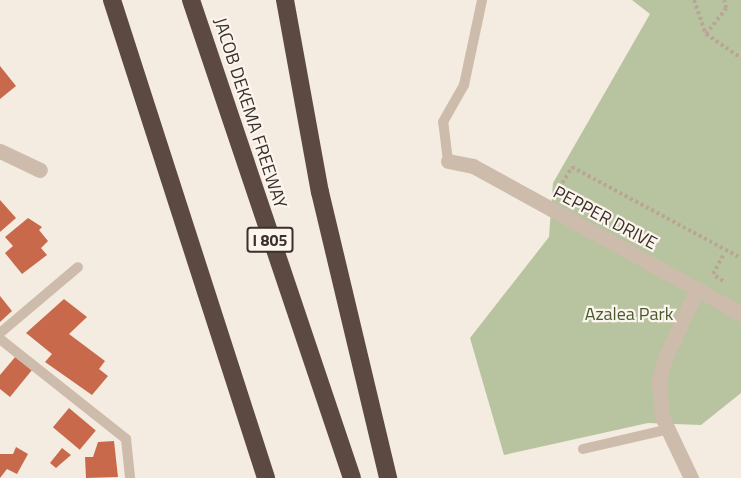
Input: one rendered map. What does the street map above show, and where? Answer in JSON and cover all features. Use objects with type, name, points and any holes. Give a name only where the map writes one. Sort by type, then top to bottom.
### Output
[{"type":"highway","points":[[112,0],[266,478]]},
{"type":"highway","name":"JACOB DEKEMA FREEWAY","points":[[191,0],[352,478]]},
{"type":"highway","points":[[285,0],[320,192],[388,478]]},
{"type":"street","points":[[0,151],[40,170]]},
{"type":"street","name":"PEPPER DRIVE","points":[[448,161],[473,166],[741,314]]},
{"type":"street","points":[[691,478],[669,429],[659,380],[696,290]]},
{"type":"lane","points":[[448,161],[443,122],[464,85],[482,0]]},
{"type":"lane","points":[[0,333],[78,267]]},
{"type":"lane","points":[[0,339],[126,439],[130,478]]},
{"type":"lane","points":[[583,449],[669,429]]},
{"type":"path","points":[[694,0],[706,34],[741,58]]},
{"type":"path","points":[[706,34],[726,8],[724,0]]},
{"type":"path","points":[[558,188],[572,167],[723,253],[741,258]]},
{"type":"path","points":[[723,253],[713,274],[723,281]]},
{"type":"green space","name":"Azalea Park","points":[[632,0],[741,0],[741,393],[701,425],[648,423],[504,455],[470,338],[549,237],[553,183],[650,14]]},
{"type":"building","points":[[0,66],[16,86],[0,99]]},
{"type":"building","points":[[0,200],[16,218],[0,232]]},
{"type":"building","points":[[28,218],[42,227],[39,230],[48,241],[41,248],[47,255],[22,274],[5,253],[13,246],[5,237]]},
{"type":"building","points":[[0,296],[12,311],[0,322]]},
{"type":"building","points":[[64,299],[87,317],[69,334],[105,361],[99,369],[108,376],[92,395],[45,362],[52,354],[26,333]]},
{"type":"building","points":[[16,356],[32,370],[10,397],[0,389],[0,375]]},
{"type":"building","points":[[69,408],[96,430],[80,450],[53,427]]},
{"type":"building","points":[[114,441],[118,477],[86,478],[85,457],[93,457],[98,442]]},
{"type":"building","points":[[16,447],[28,454],[17,474],[7,469],[0,478],[0,454],[13,454]]},
{"type":"building","points":[[62,448],[71,455],[56,468],[50,463]]}]
